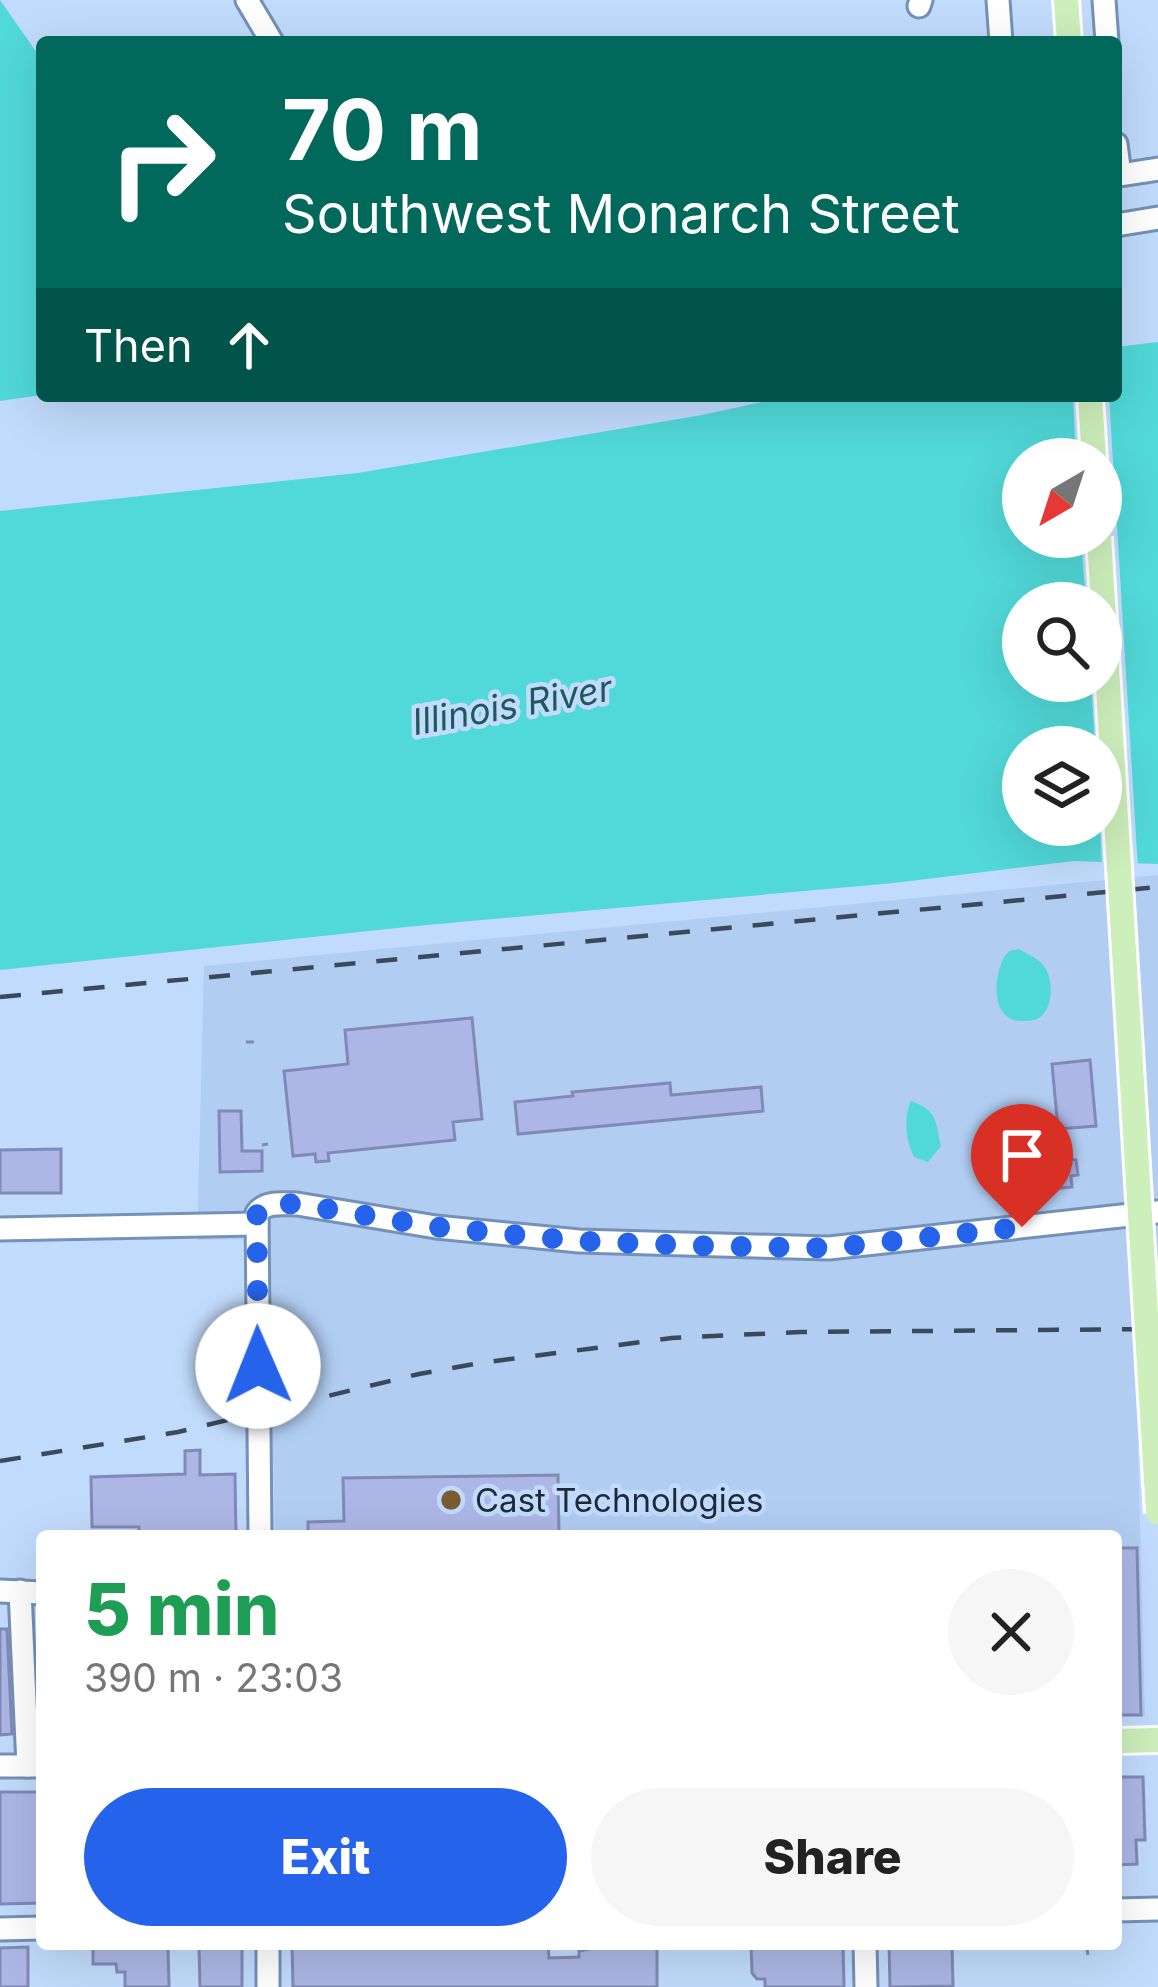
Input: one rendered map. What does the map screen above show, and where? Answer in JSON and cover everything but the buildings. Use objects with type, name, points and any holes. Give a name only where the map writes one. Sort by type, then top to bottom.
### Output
[{"type":"main road","points":[[1066,0],[1069,36]]},
{"type":"main road","points":[[1090,402],[1093,438]]},
{"type":"main road","points":[[1100,558],[1158,1513]]},
{"type":"main road","points":[[1122,1741],[1158,1740]]},
{"type":"street","points":[[247,0],[268,36]]},
{"type":"street","points":[[998,0],[1001,36]]},
{"type":"street","points":[[1104,0],[1107,36]]},
{"type":"street","points":[[1122,175],[1158,169]]},
{"type":"street","points":[[1122,224],[1158,218]]},
{"type":"street","points":[[260,1530],[257,1213],[261,1208],[297,1204],[436,1227],[579,1241],[829,1248],[1158,1212]]},
{"type":"street","points":[[0,1229],[257,1224]]},
{"type":"street","points":[[0,1766],[35,1766],[21,1592]]},
{"type":"street","points":[[1122,1910],[1158,1909]]},
{"type":"street","points":[[0,1929],[36,1928]]},
{"type":"street","points":[[268,1950],[268,1987]]},
{"type":"street","points":[[865,1950],[866,1987]]},
{"type":"path","points":[[246,1042],[254,1042]]},
{"type":"shaded area","points":[[1158,875],[1158,1445],[1138,1447],[1145,1716],[1122,1717],[1122,1530],[275,1530],[268,1239],[197,1240],[204,966]]},
{"type":"water","points":[[0,0],[36,51],[36,396],[0,401]]},
{"type":"water","name":"Illinois River","points":[[1158,342],[1158,864],[1074,861],[894,883],[0,970],[0,511],[358,473],[762,402],[1122,402],[1122,346]]},
{"type":"water","points":[[1019,949],[1041,963],[1051,984],[1048,1007],[1032,1020],[1009,1018],[998,1001],[1001,965],[1010,951]]},
{"type":"water","points":[[911,1101],[931,1113],[936,1123],[941,1146],[928,1162],[914,1157],[909,1143],[906,1121]]},
{"type":"pier","points":[[1073,402],[1109,402],[1112,438],[1075,438]]},
{"type":"pier","points":[[1083,558],[1119,558],[1120,582],[1084,582]]},
{"type":"pier","points":[[1122,608],[1138,869],[1102,868],[1101,846],[1122,846],[1122,726],[1094,726],[1092,702],[1122,702]]},
{"type":"railway","points":[[0,997],[1158,887]]},
{"type":"railway","points":[[0,1461],[178,1432],[419,1374],[672,1338],[800,1332],[1158,1329]]},
{"type":"place","name":"Cast Technologies","points":[[451,1500]]},
{"type":"route","points":[[258,1366],[257,1213],[274,1204],[579,1241],[709,1246],[829,1248],[1022,1227]]}]
